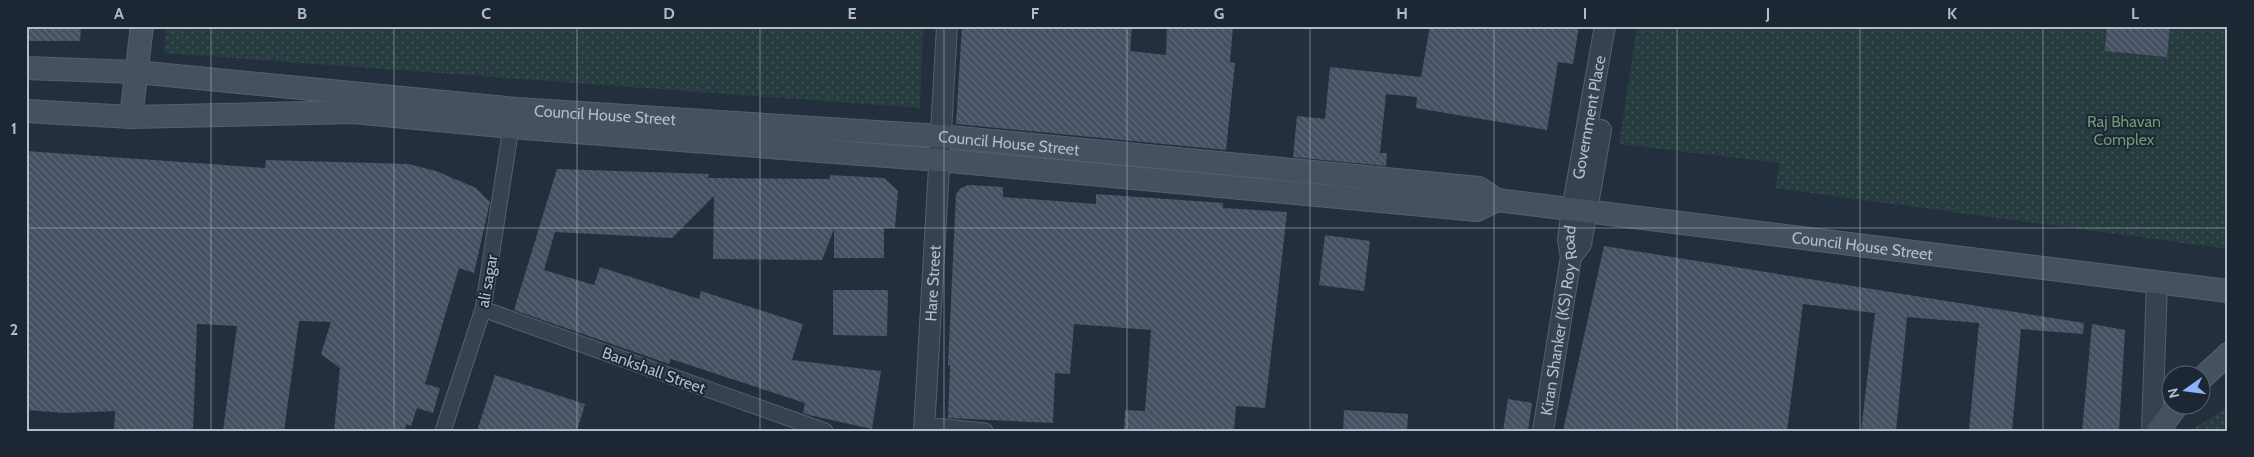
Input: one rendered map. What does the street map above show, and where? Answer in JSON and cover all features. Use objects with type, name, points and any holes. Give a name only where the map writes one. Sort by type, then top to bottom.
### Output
[{"type":"main road","points":[[131,117],[142,26]]},
{"type":"main road","points":[[26,68],[136,72],[514,118]]},
{"type":"main road","points":[[26,111],[131,117],[353,112],[514,118]]},
{"type":"main road","name":"Council House Street","points":[[514,118],[940,136],[1479,188],[1497,200],[2228,290]]},
{"type":"main road","name":"Council House Street","points":[[514,118],[1477,210],[1497,200]]},
{"type":"main road","points":[[2212,369],[2228,354]]},
{"type":"main road","points":[[2158,431],[2171,414]]},
{"type":"street","name":"Hare Street","points":[[924,428],[947,26]]},
{"type":"street","name":"Government Place","points":[[1580,211],[1605,26]]},
{"type":"street","points":[[1580,211],[1618,26]]},
{"type":"street","name":"ali sagar","points":[[443,431],[483,309],[514,118]]},
{"type":"street","name":"Kiran Shanker (KS) Roy Road","points":[[1543,431],[1571,257],[1582,244],[1580,211]]},
{"type":"street","points":[[2152,431],[2157,282]]},
{"type":"street","name":"Bankshall Street","points":[[483,309],[825,431]]},
{"type":"street","points":[[924,428],[985,431]]},
{"type":"green space","points":[[166,26],[923,26],[920,108],[164,53]]},
{"type":"green space","name":"Raj Bhavan Complex","points":[[1637,26],[2228,26],[2228,249],[1775,188],[1780,163],[1619,144]]},
{"type":"green space","points":[[2228,407],[2228,431],[2191,431],[2191,430]]},
{"type":"building","points":[[26,26],[81,26],[80,41],[26,41]]},
{"type":"building","points":[[962,26],[1132,26],[1130,51],[1166,55],[1167,26],[1233,26],[1230,62],[1235,63],[1226,150],[956,124]]},
{"type":"building","points":[[1430,26],[1579,26],[1573,64],[1558,62],[1547,130],[1416,108],[1417,97],[1386,94],[1380,153],[1387,153],[1386,166],[1293,157],[1297,116],[1325,119],[1330,67],[1421,77]]},
{"type":"building","points":[[2107,26],[2170,26],[2167,57],[2105,51]]},
{"type":"building","points":[[26,151],[265,168],[266,160],[409,164],[436,171],[476,188],[490,202],[474,273],[459,268],[425,384],[440,388],[433,413],[417,408],[411,426],[406,424],[405,431],[334,431],[340,368],[321,354],[331,322],[299,321],[284,431],[223,431],[237,326],[197,324],[193,431],[114,431],[115,411],[66,413],[26,410]]},
{"type":"building","points":[[557,169],[709,174],[708,178],[830,179],[830,175],[884,178],[898,191],[895,228],[884,228],[884,258],[834,258],[834,229],[822,260],[713,259],[714,196],[672,238],[555,232],[544,270],[594,285],[600,267],[699,299],[701,291],[803,324],[792,360],[881,371],[872,429],[809,415],[803,413],[805,403],[671,359],[669,364],[514,310]]},
{"type":"building","points":[[968,185],[1003,187],[1003,197],[1096,204],[1096,194],[1223,203],[1223,208],[1287,212],[1265,408],[1236,406],[1234,431],[1124,431],[1125,410],[1145,411],[1151,330],[1074,324],[1070,374],[1055,373],[1053,423],[948,418],[950,365],[948,365],[956,194],[961,188]]},
{"type":"building","points":[[1325,235],[1370,241],[1364,291],[1319,285]]},
{"type":"building","points":[[1604,246],[2084,323],[2083,334],[2021,329],[2012,431],[1969,431],[1979,323],[1907,317],[1896,431],[1861,431],[1875,313],[1803,304],[1787,431],[1563,431]]},
{"type":"building","points":[[833,290],[888,290],[887,336],[833,335]]},
{"type":"building","points":[[2092,324],[2125,330],[2119,431],[2082,431]]},
{"type":"building","points":[[495,375],[585,404],[577,431],[477,431]]},
{"type":"building","points":[[1508,399],[1532,403],[1528,431],[1503,431]]},
{"type":"building","points":[[1344,410],[1408,414],[1407,431],[1343,431]]}]
